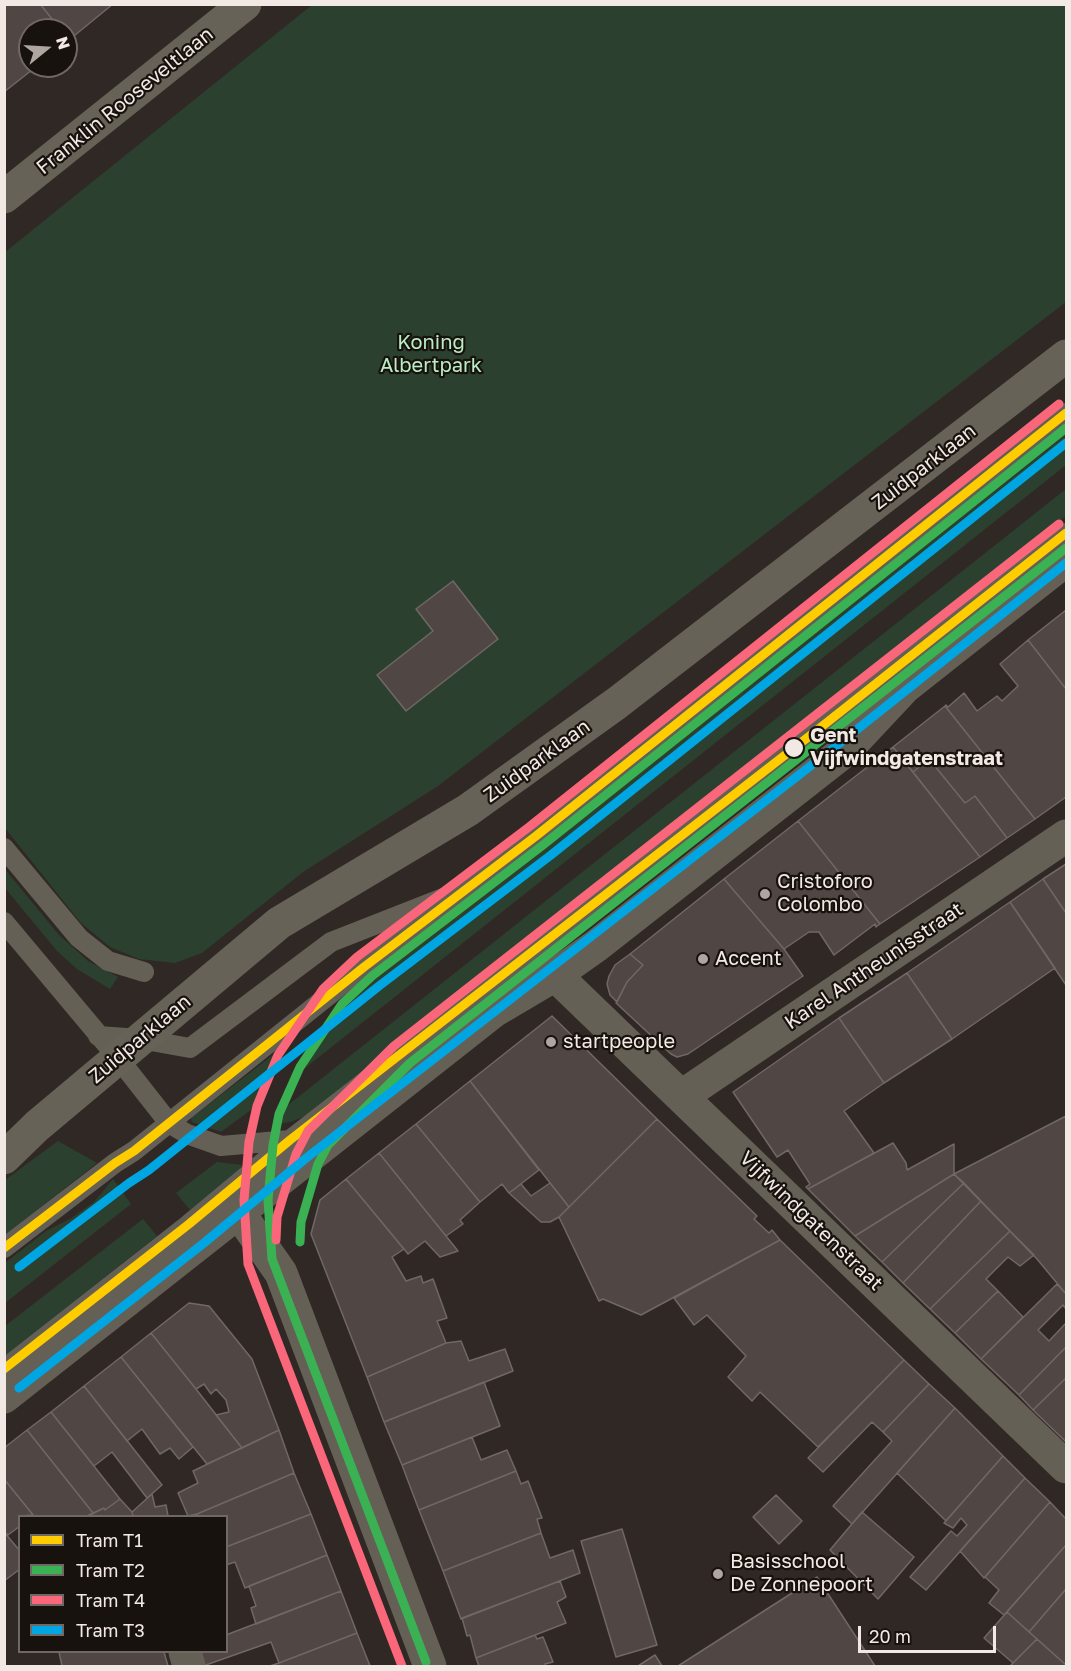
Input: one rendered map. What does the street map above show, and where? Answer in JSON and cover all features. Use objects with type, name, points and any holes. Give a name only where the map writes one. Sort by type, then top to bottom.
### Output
[{"type":"street","name":"Franklin Rooseveltlaan","points":[[4,197],[245,4]]},
{"type":"street","name":"Zuidparklaan","points":[[4,1158],[118,1044],[279,923],[468,810],[617,703],[1066,356]]},
{"type":"street","points":[[4,1397],[494,1011],[555,975],[596,946],[846,750],[905,687],[1066,560]]},
{"type":"street","name":"Karel Antheunisstraat","points":[[682,1096],[1066,836]]},
{"type":"street","name":"Vijfwindgatenstraat","points":[[555,975],[1066,1467]]},
{"type":"street","points":[[4,1139],[37,1126]]},
{"type":"street","points":[[239,1214],[281,1273],[430,1666]]},
{"type":"lane","points":[[4,1248],[169,1123],[464,889],[536,836],[1066,413]]},
{"type":"lane","points":[[4,1369],[189,1224],[290,1140],[818,730],[1066,533]]},
{"type":"lane","points":[[4,848],[79,938],[108,960],[144,972]]},
{"type":"lane","points":[[118,1044],[190,1048],[331,942],[464,889]]},
{"type":"lane","points":[[4,922],[118,1044],[169,1123],[188,1134],[221,1146],[290,1140]]},
{"type":"green space","name":"Koning Albertpark","points":[[312,5],[1066,5],[1066,302],[438,786],[303,872],[202,953],[175,963],[139,959],[110,947],[81,923],[5,828],[4,253]]},
{"type":"green space","points":[[1066,429],[1066,465],[300,1072],[297,1069],[334,1012],[372,978]]},
{"type":"green space","points":[[1066,489],[1066,516],[515,949],[311,1114],[276,1125],[274,1122],[278,1113]]},
{"type":"green space","points":[[4,868],[59,935],[88,961],[118,977],[110,989],[77,969],[57,951],[5,888]]},
{"type":"green space","points":[[282,1048],[259,1104],[221,1132],[192,1122],[191,1118]]},
{"type":"green space","points":[[58,1141],[97,1163],[5,1235],[5,1180]]},
{"type":"green space","points":[[217,1162],[242,1165],[241,1169],[190,1210],[176,1193]]},
{"type":"green space","points":[[113,1179],[131,1204],[5,1303],[5,1263],[46,1231],[70,1219],[94,1202]]},
{"type":"green space","points":[[143,1219],[157,1236],[5,1356],[5,1326]]},
{"type":"building","points":[[4,4],[40,4],[51,18],[18,18],[18,78],[22,78],[4,92]]},
{"type":"building","points":[[40,4],[113,4],[78,33],[78,18],[51,18]]},
{"type":"building","points":[[453,581],[498,639],[406,711],[377,675],[433,631],[416,609]]},
{"type":"building","points":[[1066,610],[1066,689],[1028,640]]},
{"type":"building","points":[[1028,640],[1066,689],[1066,797],[1035,819],[945,706],[948,707],[964,693],[977,711],[997,696],[1002,701],[1018,686],[1000,664]]},
{"type":"building","points":[[945,706],[1035,819],[1007,838],[975,796],[965,803],[929,759],[913,772],[893,747]]},
{"type":"building","points":[[893,747],[980,857],[880,924],[798,821]]},
{"type":"building","points":[[929,759],[965,803],[975,796],[1007,838],[980,857],[913,772]]},
{"type":"building","points":[[798,821],[880,924],[876,927],[875,924],[834,955],[819,932],[809,932],[784,949],[724,879]]},
{"type":"building","points":[[1066,864],[1066,913],[1043,879]]},
{"type":"building","points":[[724,879],[784,949],[803,976],[688,1054],[677,1057],[616,1003],[627,982],[643,965],[630,954]]},
{"type":"building","points":[[1043,879],[1066,913],[1066,985],[1010,902]]},
{"type":"building","points":[[1010,902],[1055,968],[952,1039],[907,973]]},
{"type":"building","points":[[630,954],[643,965],[627,982],[617,1002],[610,995],[607,984],[609,976],[615,965]]},
{"type":"building","points":[[907,973],[952,1039],[884,1083],[839,1018]]},
{"type":"building","points":[[552,1016],[657,1119],[569,1207],[470,1081]]},
{"type":"building","points":[[839,1018],[884,1083],[844,1111],[874,1153],[808,1189],[806,1187],[810,1184],[788,1150],[777,1157],[733,1092]]},
{"type":"building","points":[[470,1081],[539,1170],[509,1193],[502,1184],[480,1202],[416,1124]]},
{"type":"building","points":[[1066,1116],[1066,1294],[1037,1259],[954,1174]]},
{"type":"building","points":[[657,1119],[757,1216],[754,1219],[769,1233],[772,1230],[780,1240],[641,1315],[603,1299],[599,1301],[559,1217]]},
{"type":"building","points":[[416,1124],[480,1202],[460,1220],[463,1224],[446,1236],[379,1153]]},
{"type":"building","points":[[893,1143],[906,1163],[907,1170],[954,1144],[954,1174],[855,1236],[808,1189]]},
{"type":"building","points":[[379,1153],[458,1251],[440,1257],[425,1241],[408,1254],[346,1179]]},
{"type":"building","points":[[954,1174],[964,1183],[882,1262],[855,1236]]},
{"type":"building","points":[[346,1179],[404,1249],[392,1257],[406,1281],[421,1276],[423,1283],[433,1279],[447,1318],[437,1321],[446,1343],[367,1377],[311,1234],[320,1200]]},
{"type":"building","points":[[550,1183],[569,1207],[550,1222],[541,1222],[509,1193],[521,1184],[531,1196]]},
{"type":"building","points":[[964,1183],[981,1201],[903,1283],[882,1262]]},
{"type":"building","points":[[981,1201],[1010,1231],[930,1309],[903,1283]]},
{"type":"building","points":[[1010,1231],[1034,1255],[1020,1266],[1008,1257],[986,1279],[998,1291],[955,1333],[930,1309]]},
{"type":"building","points":[[780,1240],[904,1360],[818,1447],[760,1392],[752,1401],[728,1377],[746,1356],[707,1315],[694,1325],[674,1298]]},
{"type":"building","points":[[1057,1284],[1066,1294],[1066,1309],[1063,1305],[1038,1330],[1049,1341],[1066,1323],[1066,1347],[1019,1395],[981,1359]]},
{"type":"building","points":[[998,1291],[1023,1317],[981,1359],[955,1333]]},
{"type":"building","points":[[189,1303],[209,1306],[252,1359],[279,1430],[242,1448],[216,1415],[229,1412],[226,1400],[216,1389],[211,1394],[204,1384],[196,1389],[151,1333]]},
{"type":"building","points":[[151,1333],[242,1448],[207,1464],[121,1357]]},
{"type":"building","points":[[461,1341],[469,1361],[505,1349],[513,1371],[384,1422],[367,1377],[446,1343]]},
{"type":"building","points":[[1066,1347],[1066,1378],[1033,1410],[1019,1395]]},
{"type":"building","points":[[121,1357],[193,1447],[179,1459],[170,1448],[160,1454],[142,1429],[127,1441],[84,1386]]},
{"type":"building","points":[[904,1360],[929,1384],[883,1432],[872,1422],[823,1472],[808,1458]]},
{"type":"building","points":[[1066,1378],[1066,1440],[1065,1441],[1033,1410]]},
{"type":"building","points":[[484,1382],[500,1426],[402,1465],[384,1422]]},
{"type":"building","points":[[929,1384],[955,1408],[852,1524],[833,1506],[892,1441],[883,1432]]},
{"type":"building","points":[[84,1386],[162,1485],[147,1498],[112,1452],[94,1466],[51,1412]]},
{"type":"building","points":[[955,1408],[1003,1456],[946,1521],[897,1473]]},
{"type":"building","points":[[51,1412],[120,1499],[105,1510],[104,1508],[93,1513],[27,1430]]},
{"type":"building","points":[[27,1430],[93,1513],[89,1515],[33,1515],[4,1479],[4,1448]]},
{"type":"building","points":[[279,1430],[294,1473],[197,1514],[188,1515],[178,1493],[198,1483],[193,1471]]},
{"type":"building","points":[[472,1437],[481,1460],[507,1450],[516,1471],[419,1510],[402,1465]]},
{"type":"building","points":[[1003,1456],[1025,1478],[926,1590],[910,1577],[951,1531],[957,1536],[967,1525],[961,1518],[953,1528],[944,1523]]},
{"type":"building","points":[[516,1471],[521,1484],[528,1481],[542,1518],[537,1519],[541,1533],[443,1571],[419,1510]]},
{"type":"building","points":[[294,1473],[311,1514],[228,1546],[228,1515],[197,1514]]},
{"type":"building","points":[[1025,1478],[1050,1502],[984,1578],[960,1551]]},
{"type":"building","points":[[4,1479],[33,1515],[18,1515],[18,1528],[8,1535],[4,1532]]},
{"type":"building","points":[[152,1494],[155,1507],[166,1505],[168,1515],[133,1515],[132,1512]]},
{"type":"building","points":[[776,1495],[802,1521],[779,1544],[753,1517]]},
{"type":"building","points":[[120,1499],[133,1515],[90,1515],[104,1508],[105,1510]]},
{"type":"building","points":[[1050,1502],[1066,1519],[1066,1545],[1004,1615],[989,1603],[999,1590],[985,1577]]},
{"type":"building","points":[[862,1512],[914,1557],[878,1599],[830,1550]]},
{"type":"building","points":[[311,1514],[327,1555],[245,1588],[235,1562],[228,1564],[228,1546]]},
{"type":"building","points":[[622,1529],[657,1645],[616,1657],[581,1541]]},
{"type":"building","points":[[4,1532],[18,1549],[18,1570],[4,1581]]},
{"type":"building","points":[[541,1533],[550,1558],[573,1550],[580,1573],[461,1619],[443,1571]]},
{"type":"building","points":[[1066,1545],[1066,1589],[1029,1632],[1007,1612]]},
{"type":"building","points":[[327,1555],[341,1591],[256,1624],[251,1608],[256,1606],[249,1586]]},
{"type":"building","points":[[817,1577],[875,1666],[678,1666]]},
{"type":"building","points":[[560,1581],[566,1597],[557,1602],[566,1623],[476,1658],[470,1635],[467,1636],[462,1618]]},
{"type":"building","points":[[1066,1589],[1066,1665],[1029,1632]]},
{"type":"building","points":[[341,1591],[357,1633],[279,1663],[271,1642],[203,1666],[199,1653],[228,1653],[228,1634]]},
{"type":"building","points":[[1007,1612],[1037,1639],[1013,1663],[984,1638]]},
{"type":"building","points":[[357,1633],[370,1666],[270,1666],[279,1663]]},
{"type":"building","points":[[535,1635],[537,1639],[543,1637],[553,1662],[545,1664],[546,1666],[479,1666],[476,1658]]},
{"type":"building","points":[[1037,1639],[1066,1665],[1066,1666],[1010,1666]]},
{"type":"building","points":[[59,1653],[164,1653],[168,1666],[62,1666]]},
{"type":"building","points":[[655,1655],[662,1666],[638,1666]]},
{"type":"tram line","name":"T4","points":[[402,1666],[248,1264],[244,1200],[249,1142],[257,1106],[278,1055],[323,989],[357,957],[529,827],[1059,404]]},
{"type":"tram line","name":"T1","points":[[4,1248],[134,1151],[364,967],[536,836],[1066,413]]},
{"type":"tram line","name":"T2","points":[[426,1662],[272,1259],[268,1200],[273,1145],[279,1114],[300,1067],[342,1004],[372,976],[543,845],[1066,428]]},
{"type":"tram line","name":"T3","points":[[19,1267],[149,1170],[379,986],[551,855],[1066,443]]},
{"type":"tram line","name":"T4","points":[[276,1240],[277,1217],[296,1154],[308,1131],[394,1046],[1059,524]]},
{"type":"tram line","name":"T1","points":[[4,1369],[189,1224],[290,1140],[825,724],[1066,533]]},
{"type":"tram line","name":"T2","points":[[300,1242],[301,1222],[318,1164],[328,1145],[410,1063],[1066,548]]},
{"type":"tram line","name":"T3","points":[[19,1388],[204,1243],[305,1159],[840,743],[1066,563]]},
{"type":"place","name":"Gent Vijfwindgatenstraat","points":[[794,748]]},
{"type":"place","name":"Cristoforo Colombo","points":[[765,894]]},
{"type":"place","name":"Accent","points":[[703,959]]},
{"type":"place","name":"startpeople","points":[[551,1042]]},
{"type":"place","name":"Basisschool De Zonnepoort","points":[[718,1574]]}]
